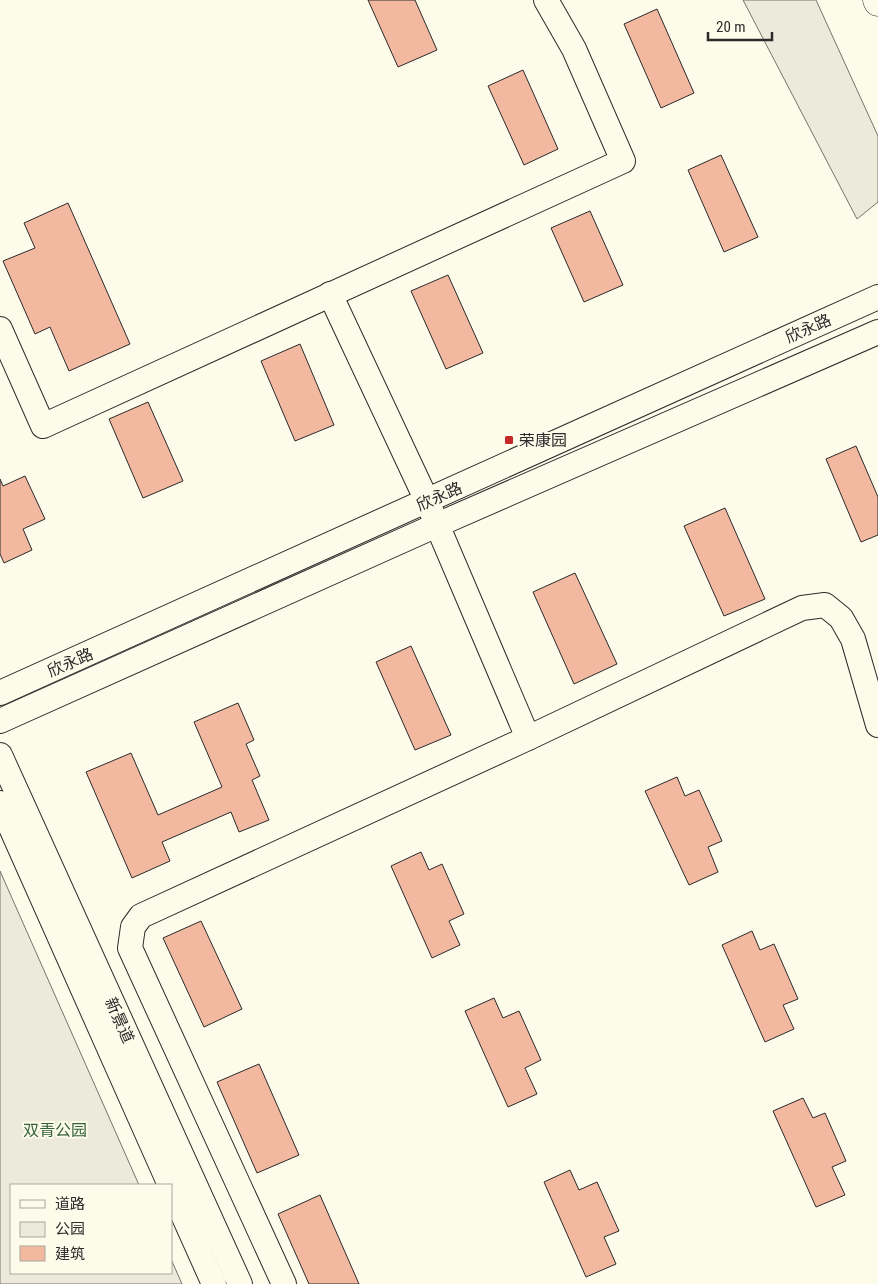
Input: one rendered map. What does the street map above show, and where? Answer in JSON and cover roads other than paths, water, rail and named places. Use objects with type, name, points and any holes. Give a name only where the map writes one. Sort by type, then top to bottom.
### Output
[{"type":"street","points":[[0,329],[43,426],[623,160],[574,49],[546,0]]},
{"type":"street","points":[[330,294],[427,501],[528,738]]},
{"type":"street","name":"欣永路","points":[[0,693],[878,297]]},
{"type":"street","name":"欣永路","points":[[0,721],[437,525],[878,332]]},
{"type":"street","points":[[284,1284],[130,948],[133,927],[141,916],[528,738],[802,608],[826,605],[841,618],[853,639],[878,725]]},
{"type":"street","name":"新景道","points":[[0,755],[240,1284]]},
{"type":"street","name":"新景道","points":[[0,803],[170,1184]]},
{"type":"street","name":"新景道","points":[[172,1189],[214,1284]]},
{"type":"place","name":"荣康园","points":[[509,440]]},
{"type":"park label","name":"双青公园","points":[[55,1130]]}]
